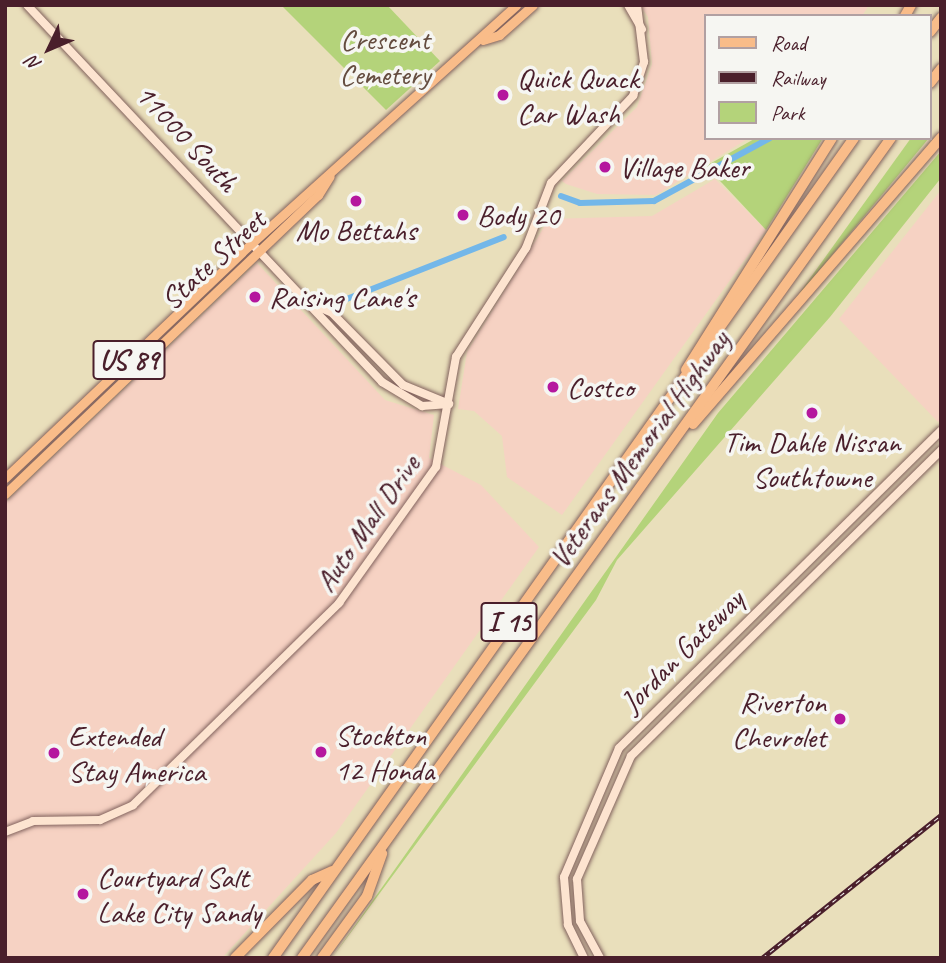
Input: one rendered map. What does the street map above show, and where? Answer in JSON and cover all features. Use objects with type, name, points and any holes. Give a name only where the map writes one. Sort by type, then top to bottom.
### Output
[{"type":"highway","points":[[666,452],[941,138]]},
{"type":"highway","points":[[685,374],[688,358],[831,140]]},
{"type":"highway","name":"Veterans Memorial Highway","points":[[272,958],[853,140]]},
{"type":"highway","name":"Veterans Memorial Highway","points":[[302,958],[890,140]]},
{"type":"highway","points":[[322,958],[367,896],[386,844]]},
{"type":"highway","points":[[235,958],[265,931],[312,880],[333,871]]},
{"type":"highway","points":[[246,958],[265,931]]},
{"type":"main road","name":"State Street","points":[[7,478],[330,176],[483,40],[516,5]]},
{"type":"main road","name":"State Street","points":[[483,40],[533,5]]},
{"type":"main road","name":"State Street","points":[[5,494],[256,246]]},
{"type":"street","name":"11000 South","points":[[27,5],[395,393],[428,408],[449,404]]},
{"type":"street","name":"Auto Mall Drive","points":[[628,5],[642,29]]},
{"type":"street","name":"Auto Mall Drive","points":[[5,832],[33,821],[89,822],[122,813],[266,679],[332,613],[431,476],[445,445],[449,404],[461,346],[522,256],[551,183],[634,96],[644,62],[637,5]]},
{"type":"street","name":"Jordan Gateway","points":[[584,958],[568,925],[564,877],[619,748],[941,431]]},
{"type":"street","name":"Jordan Gateway","points":[[600,958],[580,921],[577,879],[631,756],[941,450]]},
{"type":"shaded area","points":[[640,5],[869,5],[863,14],[704,14],[704,140],[746,140],[656,195],[597,194],[566,184],[562,181],[637,107],[652,64],[648,17]]},
{"type":"shaded area","points":[[715,179],[766,230],[562,515],[507,477],[502,436],[474,411],[458,409],[467,352],[549,219],[652,216]]},
{"type":"shaded area","points":[[941,190],[941,419],[938,422],[839,319]]},
{"type":"shaded area","points":[[257,263],[385,400],[434,415],[429,458],[481,485],[539,547],[336,833],[222,958],[5,958],[5,503]]},
{"type":"green space","name":"Crescent Cemetery","points":[[281,5],[387,5],[440,61],[386,110]]},
{"type":"green space","points":[[752,140],[822,140],[766,230],[706,166]]},
{"type":"green space","points":[[910,140],[927,140],[790,306]]},
{"type":"green space","points":[[941,151],[941,178],[830,317],[617,560],[596,600],[332,958],[718,413]]},
{"type":"waterway","points":[[561,196],[580,203],[654,201],[766,140]]},
{"type":"waterway","points":[[339,302],[504,237]]},
{"type":"railway","points":[[762,958],[941,815]]},
{"type":"place","name":"Quick Quack Car Wash","points":[[503,95]]},
{"type":"place","name":"Village Baker","points":[[605,167]]},
{"type":"place","name":"Mo Bettahs","points":[[356,201]]},
{"type":"place","name":"Body 20","points":[[463,215]]},
{"type":"place","name":"Raising Cane's","points":[[255,297]]},
{"type":"place","name":"Costco","points":[[553,387]]},
{"type":"place","name":"Tim Dahle Nissan Southtowne","points":[[812,413]]},
{"type":"place","name":"Riverton Chevrolet","points":[[840,719]]},
{"type":"place","name":"Stockton 12 Honda","points":[[321,752]]},
{"type":"place","name":"Extended Stay America","points":[[54,753]]},
{"type":"place","name":"Courtyard Salt Lake City Sandy","points":[[83,894]]}]
